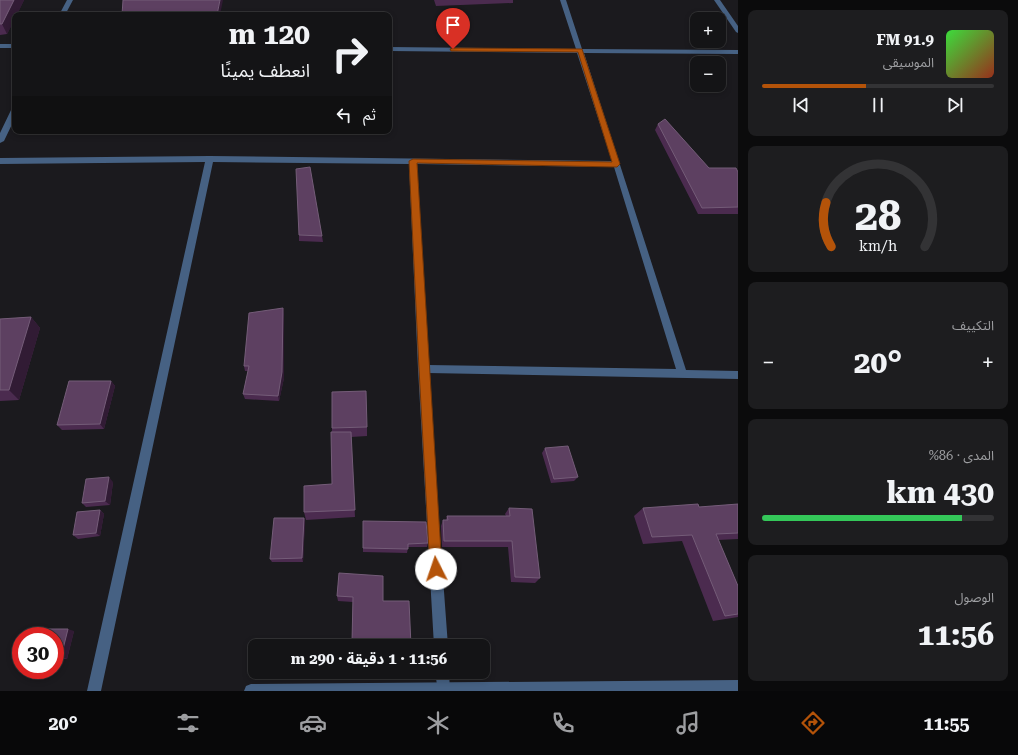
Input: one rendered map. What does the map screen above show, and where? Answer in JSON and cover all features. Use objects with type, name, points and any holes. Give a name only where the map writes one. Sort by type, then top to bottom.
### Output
[{"type":"street","points":[[64,12],[70,0]]},
{"type":"street","points":[[563,0],[617,164],[682,375]]},
{"type":"street","points":[[717,0],[738,32]]},
{"type":"street","points":[[0,46],[12,46]]},
{"type":"street","points":[[392,49],[738,52]]},
{"type":"street","points":[[0,141],[12,116]]},
{"type":"street","points":[[0,161],[210,159],[617,164]]},
{"type":"street","points":[[94,691],[210,159]]},
{"type":"street","points":[[413,161],[423,369],[441,639]]},
{"type":"street","points":[[423,369],[738,375]]},
{"type":"street","points":[[443,679],[444,690]]},
{"type":"street","points":[[251,691],[738,687]]},
{"type":"building","points":[[0,0],[14,0],[2,24],[0,24]]},
{"type":"building","points":[[123,0],[220,0],[218,12],[122,12]]},
{"type":"building","points":[[665,119],[709,168],[736,168],[738,172],[738,207],[702,208],[658,124]]},
{"type":"building","points":[[310,167],[322,236],[299,235],[296,169]]},
{"type":"building","points":[[283,308],[282,372],[278,396],[243,394],[249,366],[244,366],[249,313]]},
{"type":"building","points":[[31,317],[9,390],[0,390],[0,319]]},
{"type":"building","points":[[69,381],[111,381],[100,424],[57,425]]},
{"type":"building","points":[[366,391],[367,427],[332,428],[332,392]]},
{"type":"building","points":[[331,432],[351,432],[355,510],[304,512],[304,486],[332,484]]},
{"type":"building","points":[[568,446],[578,477],[554,479],[545,448]]},
{"type":"building","points":[[109,477],[105,501],[82,503],[86,479]]},
{"type":"building","points":[[698,504],[699,507],[738,504],[738,533],[716,534],[738,586],[738,614],[725,616],[692,535],[652,537],[643,508]]},
{"type":"building","points":[[509,508],[532,509],[540,578],[515,577],[512,541],[444,541],[443,520],[448,520],[447,516],[510,516]]},
{"type":"building","points":[[100,510],[96,533],[73,535],[77,512]]},
{"type":"building","points":[[274,518],[304,518],[302,558],[270,559]]},
{"type":"building","points":[[363,521],[426,522],[428,543],[408,544],[408,549],[363,548]]},
{"type":"building","points":[[339,573],[383,576],[383,601],[409,601],[411,639],[352,639],[353,597],[337,596]]},
{"type":"building","points":[[64,629],[68,629],[64,645]]},
{"type":"route","points":[[436,569],[423,369],[413,161],[617,164],[580,51],[453,49]]}]
